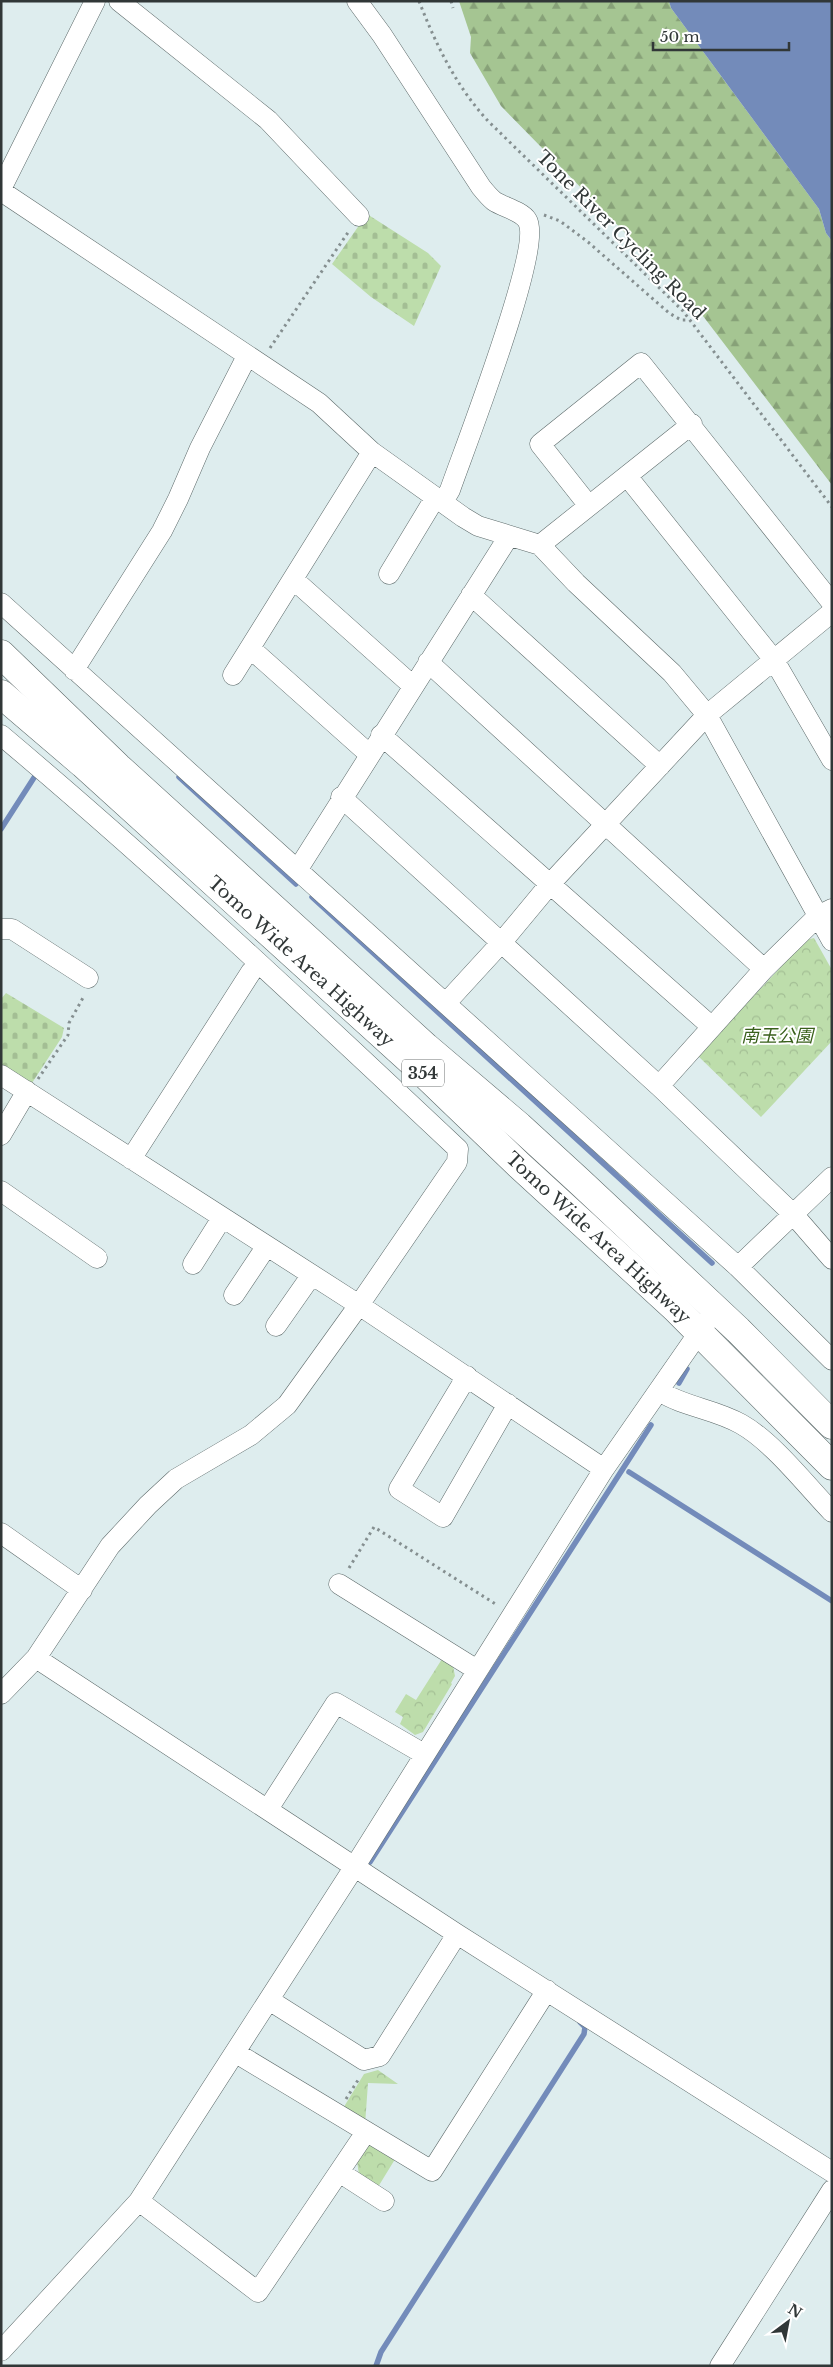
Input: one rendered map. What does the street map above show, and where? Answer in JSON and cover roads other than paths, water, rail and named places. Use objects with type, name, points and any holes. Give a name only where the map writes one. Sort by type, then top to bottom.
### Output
[{"type":"highway","name":"Tomo Wide Area Highway","points":[[1,654],[118,767],[426,1047],[519,1126],[715,1309],[832,1425]]},
{"type":"highway","name":"Tomo Wide Area Highway","points":[[1,694],[90,771],[413,1063],[675,1308],[832,1466]]},
{"type":"street","points":[[95,1],[3,179],[253,360],[319,403],[372,452],[439,500],[478,526],[540,545],[576,584],[672,673],[707,715],[825,912],[832,941]]},
{"type":"street","points":[[120,1],[268,120],[359,216]]},
{"type":"street","points":[[357,1],[382,35],[481,187],[495,202],[523,216],[529,225],[530,235],[507,333],[450,490],[439,500],[389,574]]},
{"type":"street","points":[[74,670],[162,531],[200,448],[253,360]]},
{"type":"street","points":[[589,506],[540,444],[641,363],[692,424],[832,603]]},
{"type":"street","points":[[540,545],[692,424]]},
{"type":"street","points":[[233,675],[372,452]]},
{"type":"street","points":[[627,476],[774,660],[832,760]]},
{"type":"street","points":[[298,869],[341,797],[509,536]]},
{"type":"street","points":[[293,579],[413,686]]},
{"type":"street","points":[[471,595],[660,766]]},
{"type":"street","points":[[1,602],[74,670],[298,869],[738,1267],[832,1360]]},
{"type":"street","points":[[446,1003],[501,943],[550,884],[707,715],[832,612]]},
{"type":"street","points":[[250,648],[369,754]]},
{"type":"street","points":[[428,662],[764,969]]},
{"type":"street","points":[[1,735],[62,786],[259,964],[458,1149],[459,1155],[457,1162],[359,1305],[286,1405],[251,1435],[176,1479],[148,1505],[110,1546],[36,1658],[1,1694]]},
{"type":"street","points":[[381,735],[712,1027]]},
{"type":"street","points":[[341,797],[660,1086],[793,1214],[832,1259]]},
{"type":"street","points":[[660,1086],[764,969],[825,912]]},
{"type":"street","points":[[1,929],[12,929],[88,978]]},
{"type":"street","points":[[131,1159],[251,972],[259,964]]},
{"type":"street","points":[[1,1075],[311,1276],[359,1305],[604,1469]]},
{"type":"street","points":[[1,1135],[27,1091]]},
{"type":"street","points":[[738,1267],[832,1177]]},
{"type":"street","points":[[1,1191],[96,1258]]},
{"type":"street","points":[[193,1264],[222,1218]]},
{"type":"street","points":[[234,1295],[266,1247]]},
{"type":"street","points":[[276,1326],[311,1276]]},
{"type":"street","points":[[1,2351],[139,2201],[356,1866],[424,1754],[604,1469],[715,1309]]},
{"type":"street","points":[[467,1376],[399,1489],[443,1517],[508,1404]]},
{"type":"street","points":[[659,1391],[675,1400],[733,1420],[756,1434],[832,1512]]},
{"type":"street","points":[[1,1533],[82,1590]]},
{"type":"street","points":[[339,1584],[477,1670]]},
{"type":"street","points":[[36,1658],[458,1934],[832,2172]]},
{"type":"street","points":[[268,1809],[336,1703],[424,1754]]},
{"type":"street","points":[[269,2000],[364,2060],[380,2056],[458,1934]]},
{"type":"street","points":[[236,2053],[432,2171],[547,1990]]},
{"type":"street","points":[[139,2201],[258,2292],[366,2132]]},
{"type":"street","points":[[339,2172],[384,2201]]},
{"type":"street","points":[[720,2366],[832,2190]]},
{"type":"water","points":[[669,1],[832,1],[832,241],[826,233],[819,209],[671,8]]},
{"type":"waterway","points":[[1,829],[37,773]]},
{"type":"waterway","points":[[179,777],[296,884]]},
{"type":"waterway","points":[[312,897],[712,1263]]},
{"type":"waterway","points":[[679,1383],[687,1369]]},
{"type":"waterway","points":[[370,1862],[651,1425]]},
{"type":"waterway","points":[[629,1472],[832,1601]]},
{"type":"waterway","points":[[376,2366],[381,2352],[584,2034],[585,2027],[580,2022]]},
{"type":"park label","name":"南玉公園","points":[[777,1036]]}]
